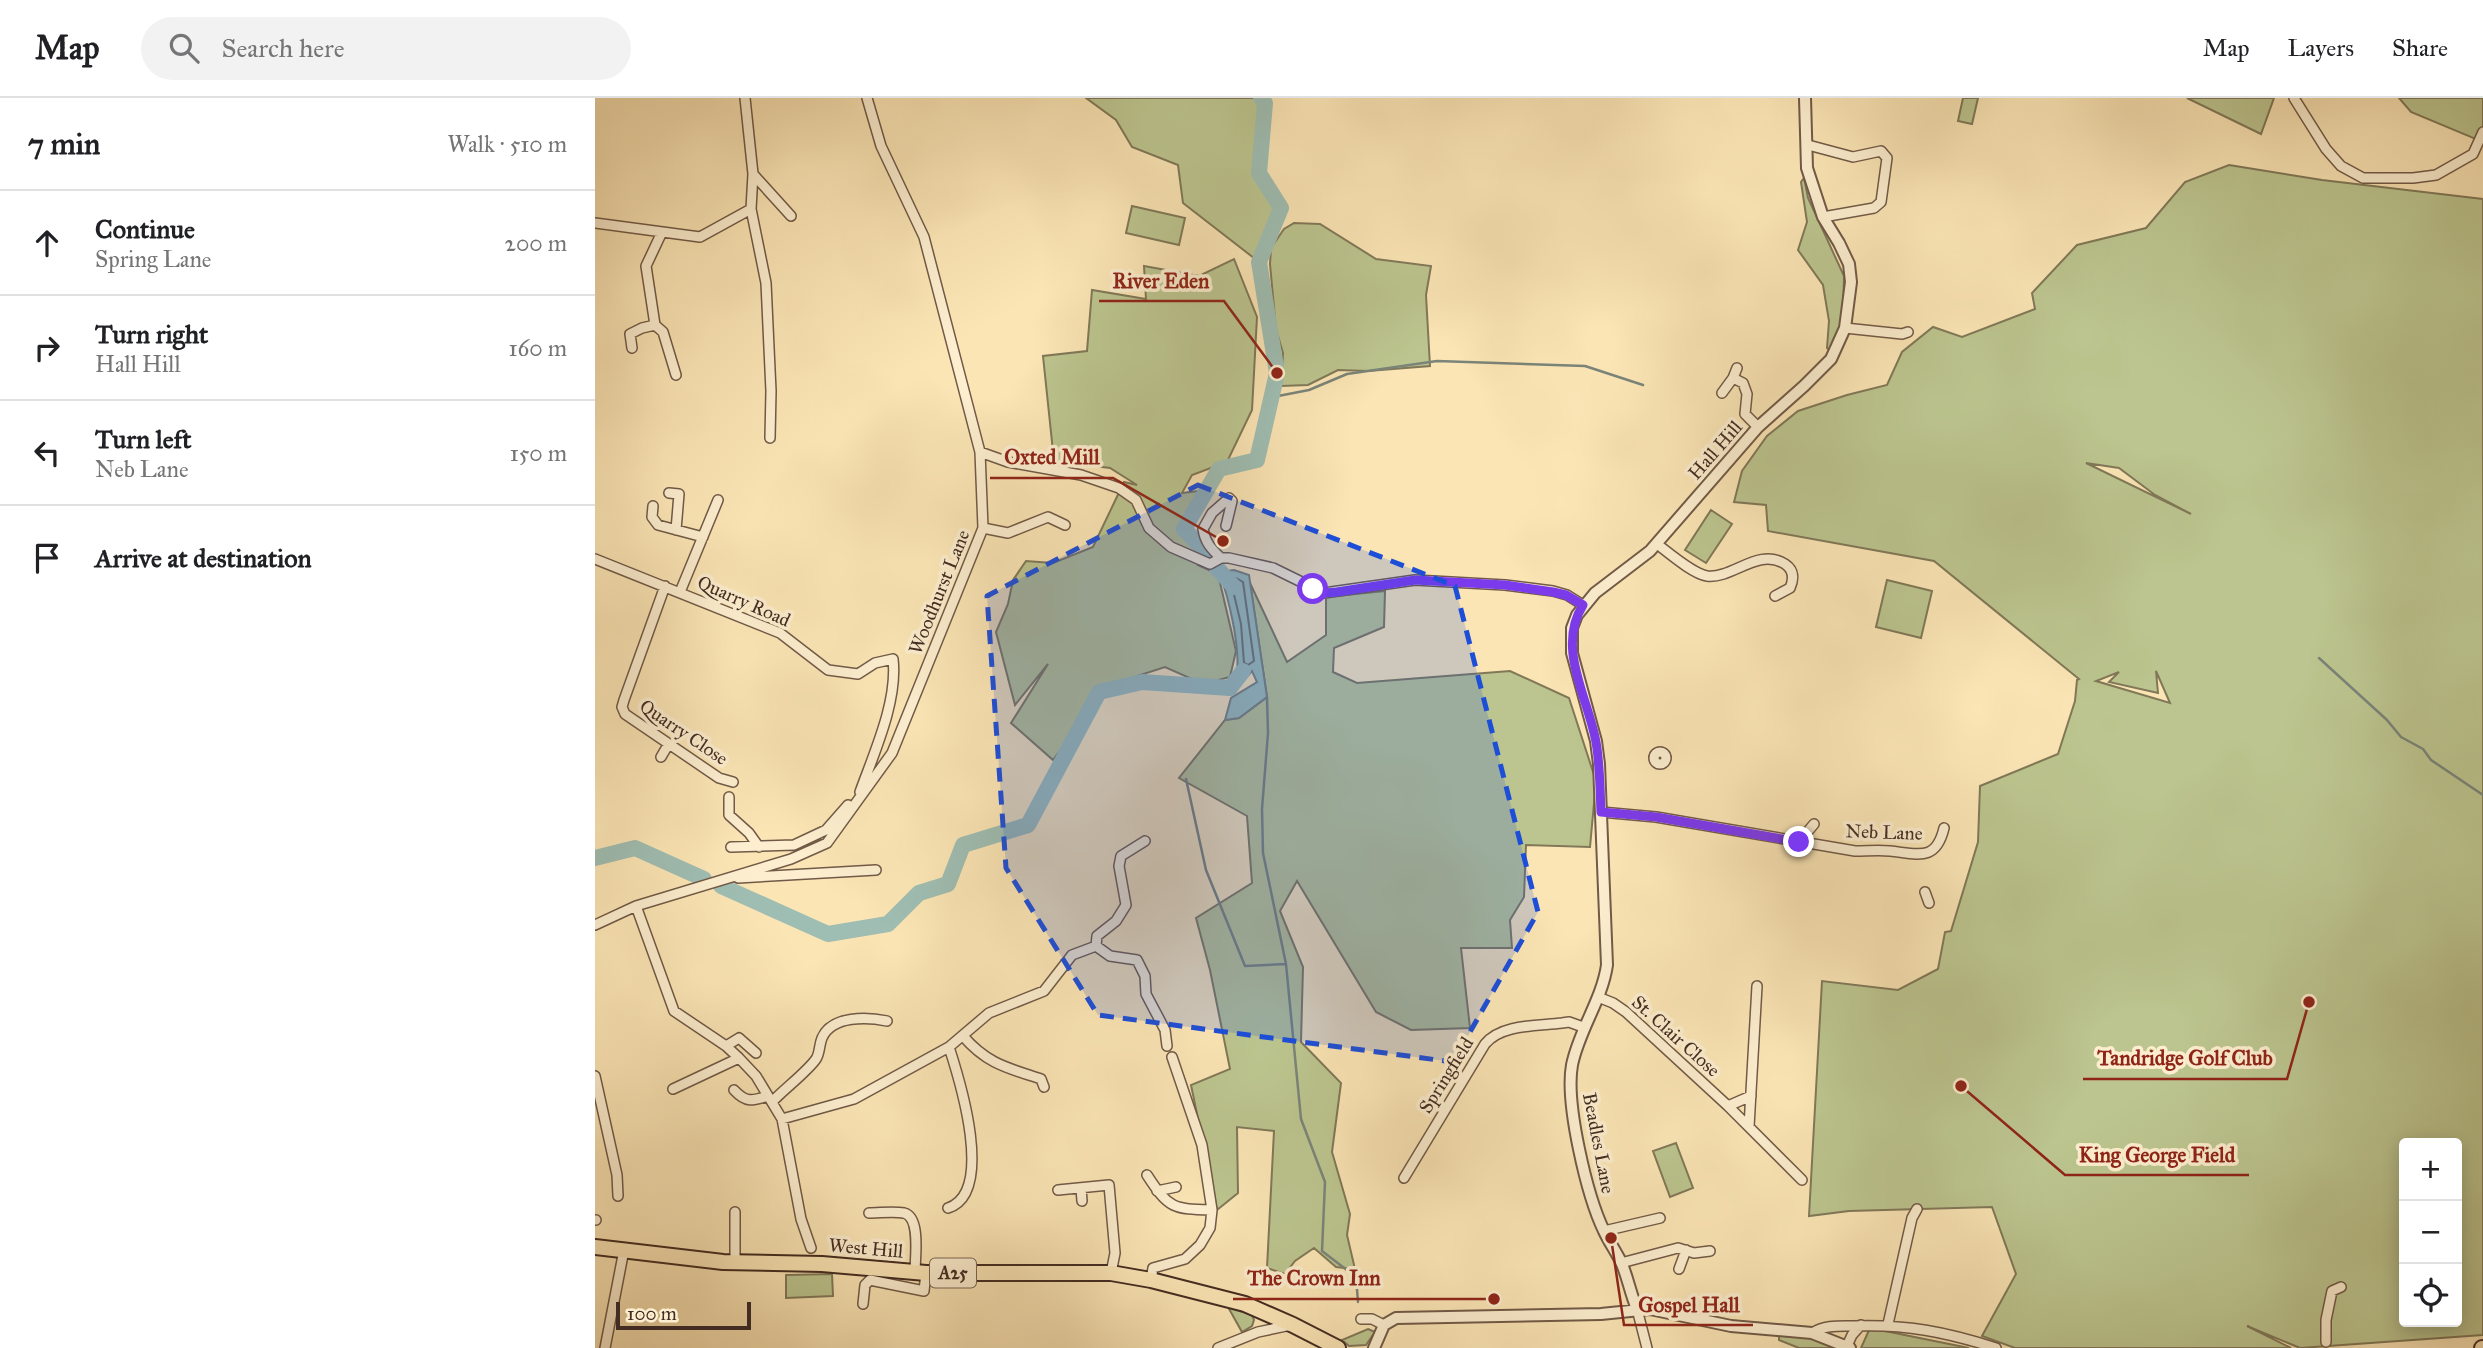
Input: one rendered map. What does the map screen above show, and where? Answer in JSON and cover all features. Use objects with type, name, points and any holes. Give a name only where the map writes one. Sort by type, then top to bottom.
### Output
[{"type":"main road","name":"A25","points":[[595,1247],[624,1250]]},
{"type":"main road","name":"West Hill","points":[[624,1250],[734,1262],[822,1264],[920,1272],[1111,1273],[1151,1280],[1244,1304],[1268,1313]]},
{"type":"main road","name":"A25","points":[[1268,1313],[1338,1348]]},
{"type":"street","points":[[745,98],[753,174],[751,209],[766,283],[771,391],[770,438]]},
{"type":"street","name":"Woodhurst Lane","points":[[595,925],[636,906],[791,859],[827,843],[892,753],[983,528],[980,452],[924,237],[881,146],[867,98]]},
{"type":"street","name":"Hall Hill","points":[[1601,812],[1596,741],[1577,676],[1571,641],[1577,615],[1583,605],[1612,578],[1657,544],[1758,427],[1831,359],[1845,328],[1851,282],[1849,264],[1823,217],[1807,168],[1805,98]]},
{"type":"street","points":[[2294,98],[2326,149],[2341,166],[2364,178],[2436,175],[2473,154],[2483,132]]},
{"type":"street","points":[[1808,145],[1853,157],[1881,151],[1888,158],[1881,202],[1874,208],[1823,217]]},
{"type":"street","points":[[753,174],[791,216]]},
{"type":"street","points":[[595,223],[700,237],[751,209]]},
{"type":"street","points":[[661,232],[646,265],[656,325],[663,332],[676,375]]},
{"type":"street","points":[[632,348],[627,332],[656,325]]},
{"type":"street","points":[[1845,328],[1902,334],[1908,332]]},
{"type":"street","points":[[1722,393],[1737,368]]},
{"type":"street","points":[[1733,378],[1742,383],[1747,394],[1745,414],[1758,427]]},
{"type":"street","points":[[980,452],[1008,462],[1081,475],[1119,488],[1136,499],[1149,528],[1171,547],[1210,564],[1221,558],[1229,558],[1273,568],[1324,593],[1415,580],[1505,585],[1553,592],[1566,595],[1583,605]]},
{"type":"street","points":[[669,493],[679,494],[676,530]]},
{"type":"street","points":[[1221,558],[1210,549],[1203,529],[1213,513],[1229,498],[1232,501],[1227,526]]},
{"type":"street","points":[[680,592],[718,500]]},
{"type":"street","points":[[653,506],[652,517],[658,525],[703,537]]},
{"type":"street","points":[[983,528],[1008,533],[1048,517],[1065,525]]},
{"type":"street","points":[[1657,544],[1703,576],[1715,576],[1760,560],[1772,559],[1784,563],[1791,570],[1793,579],[1790,588],[1775,596]]},
{"type":"street","name":"Quarry Road","points":[[595,559],[780,633],[828,670],[858,674],[875,663],[893,659],[894,671],[885,722],[857,801]]},
{"type":"street","name":"Quarry Close","points":[[665,586],[622,707],[630,719],[668,745],[719,778],[733,782]]},
{"type":"street","points":[[661,757],[668,745]]},
{"type":"street","points":[[731,848],[794,845],[825,830],[861,791]]},
{"type":"street","points":[[729,797],[729,815],[749,832],[759,847]]},
{"type":"street","name":"Neb Lane","points":[[1601,812],[1668,819],[1855,851],[1885,850],[1926,854],[1941,841],[1944,828]]},
{"type":"street","name":"Beadles Lane","points":[[1601,812],[1607,965],[1598,997],[1583,1027],[1573,1061],[1571,1093],[1589,1191],[1604,1231],[1621,1263],[1637,1309]]},
{"type":"street","points":[[1799,842],[1814,824]]},
{"type":"street","points":[[1096,946],[1097,936],[1116,921],[1126,905],[1119,866],[1121,856],[1145,841]]},
{"type":"street","points":[[723,879],[876,870]]},
{"type":"street","points":[[1925,892],[1929,903]]},
{"type":"street","points":[[636,906],[674,1011],[726,1046],[739,1058],[756,1076],[782,1119],[801,1219],[811,1248]]},
{"type":"street","points":[[782,1119],[854,1099],[950,1047],[989,1013],[1044,991],[1072,955],[1096,946]]},
{"type":"street","points":[[1096,946],[1110,956],[1137,960],[1145,976],[1146,994],[1165,1030],[1167,1046]]},
{"type":"street","name":"St. Clair Close","points":[[1749,1127],[1757,986]]},
{"type":"street","name":"St. Clair Close","points":[[1598,997],[1626,1012],[1728,1106],[1802,1180]]},
{"type":"street","points":[[734,1090],[742,1099],[749,1101],[770,1099],[815,1060],[826,1032],[840,1023],[857,1018],[887,1021]]},
{"type":"street","name":"Springfield","points":[[1404,1178],[1492,1036],[1502,1032],[1569,1022],[1583,1027]]},
{"type":"street","points":[[963,1036],[973,1048],[995,1064],[1044,1079]]},
{"type":"street","points":[[726,1046],[739,1038],[756,1053]]},
{"type":"street","points":[[948,1209],[958,1204],[966,1194],[972,1153],[950,1047]]},
{"type":"street","points":[[1151,1280],[1153,1268],[1185,1259],[1200,1245],[1210,1228],[1212,1210],[1202,1145],[1172,1057]]},
{"type":"street","points":[[673,1089],[739,1058]]},
{"type":"street","points":[[595,1076],[615,1162],[618,1196]]},
{"type":"street","points":[[1728,1106],[1751,1096]]},
{"type":"street","points":[[1147,1175],[1167,1202],[1179,1209],[1212,1210]]},
{"type":"street","points":[[1058,1190],[1109,1185],[1115,1253],[1111,1273]]},
{"type":"street","points":[[1157,1191],[1176,1187]]},
{"type":"street","points":[[1081,1188],[1081,1201]]},
{"type":"street","points":[[1888,1324],[1912,1218],[1917,1209]]},
{"type":"street","points":[[734,1262],[735,1212]]},
{"type":"street","points":[[863,1304],[865,1284],[870,1280],[924,1291],[914,1214],[869,1213]]},
{"type":"street","points":[[1604,1231],[1660,1218]]},
{"type":"street","points":[[1621,1263],[1678,1248],[1694,1253],[1710,1251]]},
{"type":"street","points":[[605,1348],[624,1250]]},
{"type":"street","points":[[1679,1269],[1686,1250]]},
{"type":"street","points":[[2326,1342],[2329,1300],[2332,1291],[2341,1287]]},
{"type":"street","points":[[1637,1309],[1647,1348]]},
{"type":"street","points":[[1372,1347],[1384,1325],[1396,1318],[1601,1314],[1650,1309],[1731,1325],[1812,1332],[1848,1347],[1852,1335],[1861,1325]]},
{"type":"street","points":[[1260,1331],[1268,1313]]},
{"type":"street","points":[[1361,1319],[1384,1325]]},
{"type":"street","points":[[1812,1332],[1823,1326],[1888,1324],[1954,1334],[1996,1348]]},
{"type":"street","points":[[1218,1348],[1260,1331],[1293,1325]]},
{"type":"highlighted area","points":[[1198,485],[1455,586],[1538,912],[1453,1062],[1098,1015],[1006,868],[987,596]]},
{"type":"green space","points":[[1086,98],[1261,98],[1265,103],[1259,173],[1281,208],[1259,262],[1183,203],[1178,165],[1132,147],[1116,120]]},
{"type":"green space","points":[[1963,98],[1978,98],[1972,124],[1958,121]]},
{"type":"green space","points":[[2187,98],[2274,98],[2261,134]]},
{"type":"green space","points":[[2399,98],[2483,98],[2483,142],[2411,112]]},
{"type":"green space","points":[[2229,165],[2322,180],[2483,199],[2483,1335],[2300,1348],[2247,1326],[2291,1348],[2015,1348],[1982,1336],[2016,1274],[1992,1207],[1849,1211],[1809,1216],[1822,981],[1898,990],[1938,969],[1945,932],[1951,931],[1978,842],[1980,786],[2058,754],[2079,679],[1934,561],[1768,531],[1766,505],[1734,502],[1742,471],[1767,436],[1798,411],[1887,385],[1902,352],[1933,327],[1962,337],[2035,309],[2032,293],[2077,245],[2146,228],[2185,182]],"holes":[[[2086,463],[2119,468],[2155,495],[2191,514]],[[2156,671],[2170,703],[2096,681],[2119,672],[2109,682],[2158,693]]]},
{"type":"green space","points":[[1804,178],[1808,198],[1844,276],[1843,316],[1831,351],[1827,348],[1829,321],[1823,285],[1798,250],[1807,222],[1801,182]]},
{"type":"green space","points":[[1132,206],[1185,218],[1179,245],[1126,233]]},
{"type":"green space","points":[[1294,223],[1320,224],[1376,259],[1431,266],[1426,295],[1430,366],[1368,371],[1338,370],[1308,385],[1281,386],[1283,353],[1276,329],[1271,248],[1284,229]]},
{"type":"green space","points":[[1234,259],[1257,317],[1252,410],[1227,462],[1192,475],[1182,493],[1199,491],[1183,521],[1207,554],[1198,565],[1218,574],[1236,651],[1230,677],[1203,684],[1165,667],[1109,685],[1053,760],[1011,723],[1048,664],[1015,705],[996,632],[1008,604],[1013,580],[1026,561],[1053,563],[1093,547],[1124,482],[1137,485],[1110,468],[1054,461],[1043,356],[1087,351],[1092,290],[1146,299],[1144,266],[1199,276]]},
{"type":"green space","points":[[1711,510],[1732,524],[1706,563],[1685,550]]},
{"type":"green space","points":[[1887,580],[1932,591],[1921,638],[1876,627]]},
{"type":"green space","points":[[1250,583],[1287,662],[1326,635],[1326,597],[1385,591],[1384,627],[1334,648],[1333,672],[1357,683],[1510,671],[1569,698],[1596,781],[1590,847],[1526,845],[1524,897],[1510,920],[1512,948],[1461,948],[1470,1028],[1411,1030],[1376,1012],[1297,881],[1280,911],[1303,967],[1301,1042],[1341,1083],[1332,1152],[1350,1214],[1347,1235],[1355,1269],[1336,1267],[1314,1248],[1295,1261],[1285,1274],[1267,1268],[1274,1131],[1237,1127],[1238,1193],[1217,1210],[1191,1085],[1230,1069],[1210,970],[1196,918],[1252,883],[1247,816],[1179,778],[1225,720],[1239,718],[1267,697]]},
{"type":"green space","points":[[1676,1143],[1693,1188],[1670,1197],[1653,1151]]},
{"type":"green space","points":[[832,1274],[833,1296],[786,1298],[786,1275]]},
{"type":"green space","points":[[1228,1307],[1252,1315],[1252,1326],[1242,1332]]},
{"type":"green space","points":[[1870,1328],[1969,1348],[1861,1348]]},
{"type":"green space","points":[[1368,1329],[1375,1332],[1366,1345],[1349,1346],[1342,1340]]},
{"type":"green space","points":[[1790,1334],[1816,1339],[1837,1348],[1799,1348],[1779,1340],[1779,1335]]},
{"type":"water","points":[[1234,570],[1249,575],[1267,697],[1239,718],[1225,720],[1231,698],[1257,682],[1252,671],[1240,685],[1230,688],[1237,676],[1237,650],[1230,608],[1219,572]]},
{"type":"waterway","points":[[1211,557],[1184,529],[1219,469],[1257,460],[1277,373],[1259,262],[1281,208],[1259,173],[1265,103],[1261,98]]},
{"type":"waterway","points":[[1273,397],[1309,390],[1347,374],[1437,361],[1585,366],[1643,385]]},
{"type":"waterway","points":[[1217,568],[1234,587]]},
{"type":"waterway","points":[[2319,658],[2387,720],[2401,737],[2423,749],[2431,760],[2483,795]]},
{"type":"waterway","points":[[721,886],[828,934],[888,924],[919,893],[948,884],[963,845],[1028,825],[1099,692],[1142,682],[1230,688],[1243,671]]},
{"type":"waterway","points":[[1267,697],[1268,733],[1262,809],[1263,853],[1286,964],[1301,1119],[1325,1182],[1322,1251],[1356,1277],[1358,1302]]},
{"type":"waterway","points":[[1186,779],[1206,870],[1245,966],[1286,964]]},
{"type":"waterway","points":[[595,858],[635,848],[704,879]]},
{"type":"place","name":"River Eden","points":[[1277,373]]},
{"type":"place","name":"Oxted Mill","points":[[1223,541]]},
{"type":"place","name":"Tandridge Golf Club","points":[[2309,1002]]},
{"type":"place","name":"King George Field","points":[[1961,1086]]},
{"type":"place","name":"Gospel Hall","points":[[1611,1238]]},
{"type":"place","name":"The Crown Inn","points":[[1494,1299]]},
{"type":"route","points":[[1313,589],[1324,593],[1337,592],[1415,580],[1505,585],[1566,595],[1583,605],[1573,628],[1572,653],[1596,741],[1601,812],[1656,817],[1799,842]]}]
